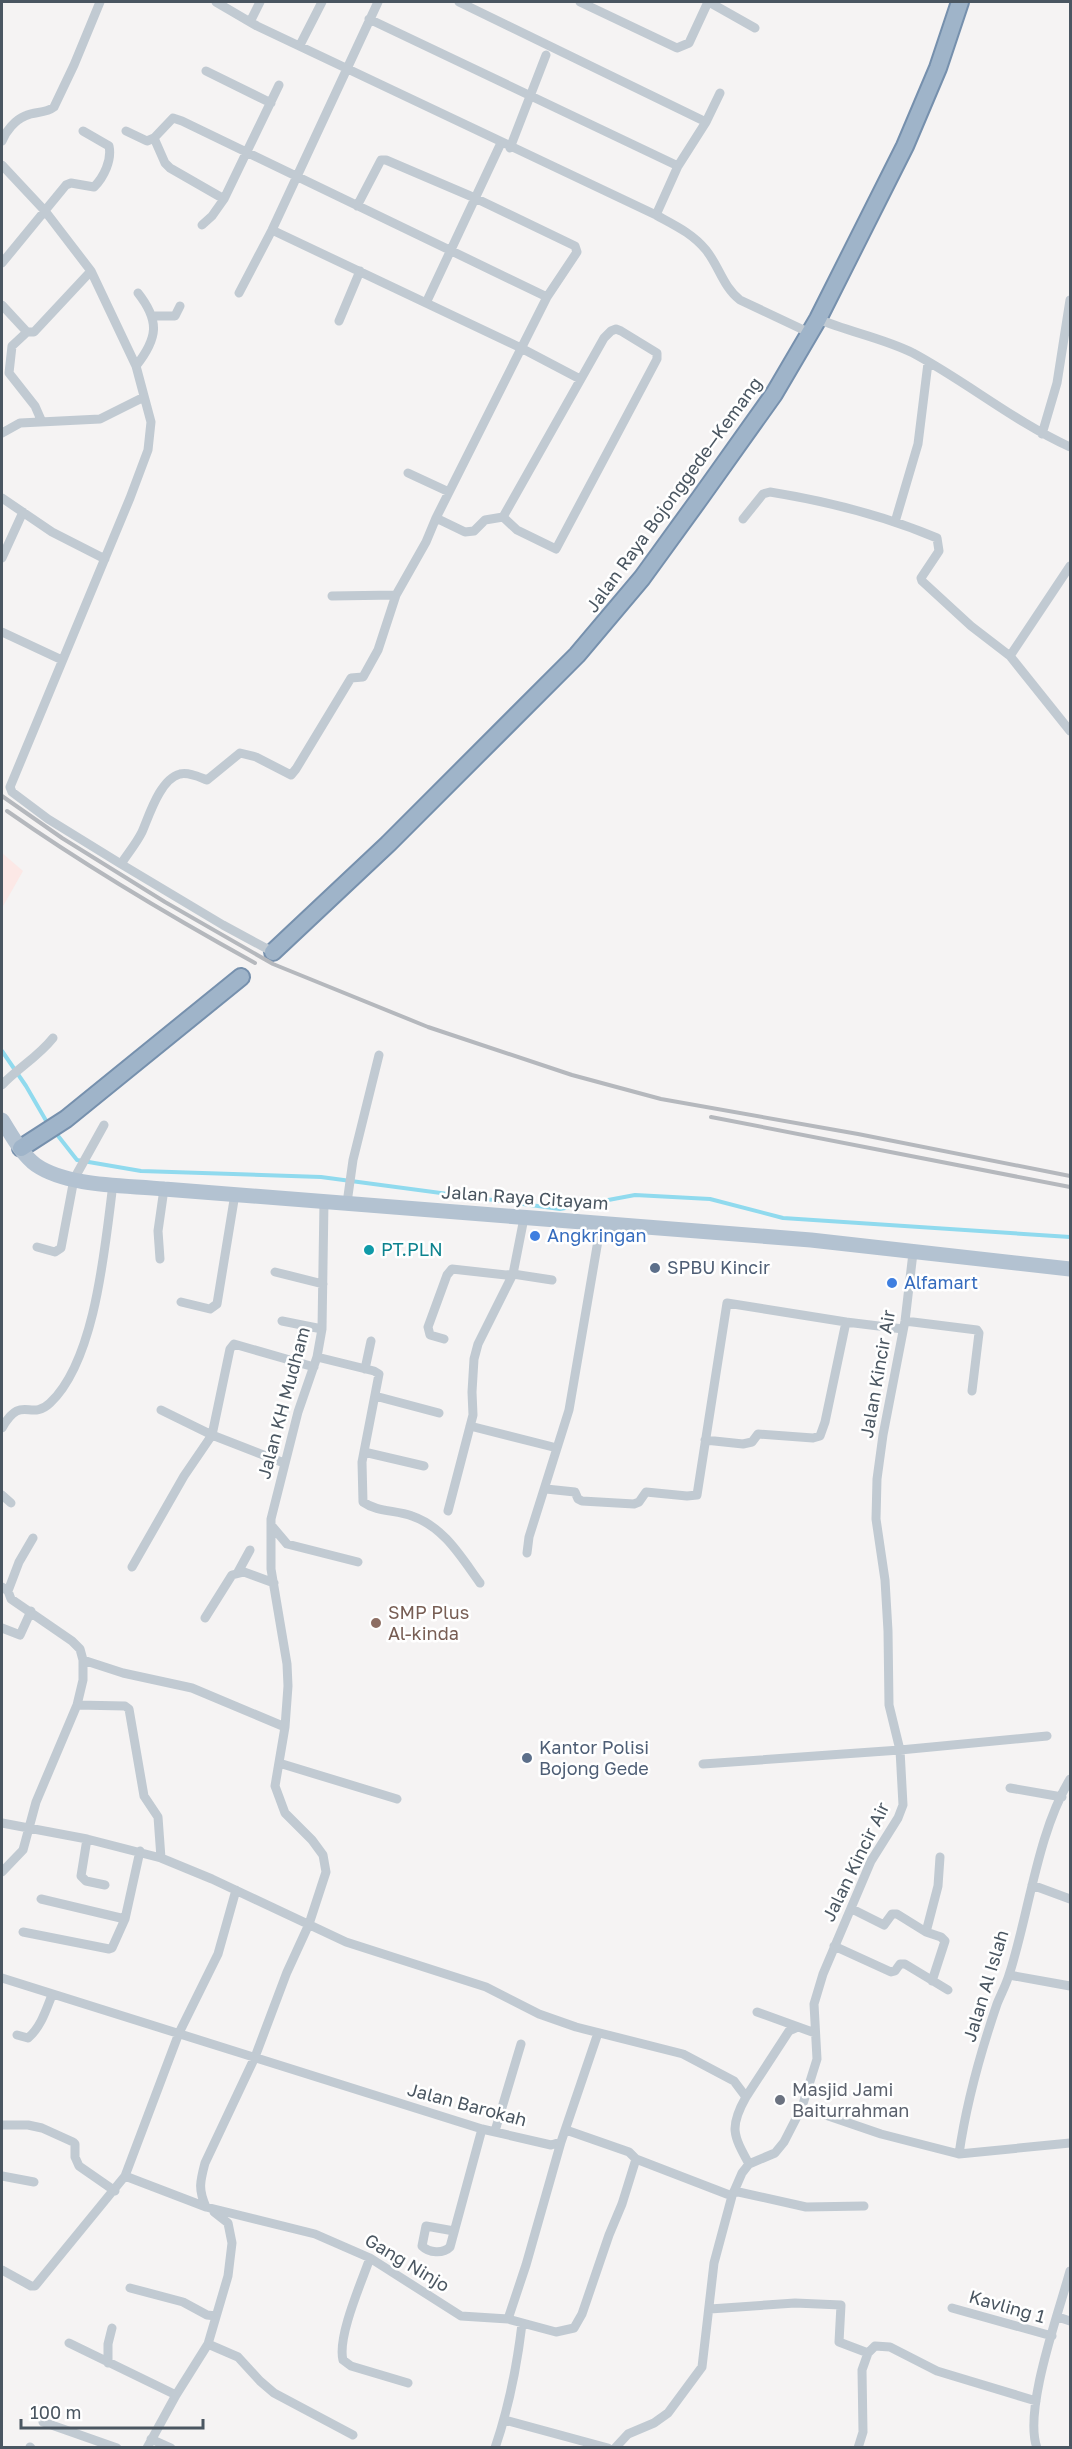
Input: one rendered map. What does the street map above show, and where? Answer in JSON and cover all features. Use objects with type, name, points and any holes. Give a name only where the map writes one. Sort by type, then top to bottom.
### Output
[{"type":"highway","name":"Jalan Raya Bojonggede—Kemang","points":[[273,952],[388,844],[578,655],[642,578],[700,498],[774,394],[814,326],[906,146],[938,68],[960,2]]},
{"type":"highway","points":[[21,1148],[66,1119],[241,977]]},
{"type":"main road","name":"Jalan Raya Citayam","points":[[2,1120],[34,1164],[53,1174],[77,1174],[113,1184],[324,1202],[348,1196],[524,1218],[811,1240],[1071,1269]]},
{"type":"street","points":[[2,141],[15,123],[25,116],[48,111],[54,107],[100,2]]},
{"type":"street","points":[[216,2],[346,69],[656,215],[691,234],[708,251],[731,293],[740,300],[814,326],[838,328],[895,345],[974,389],[1042,434],[1071,447]]},
{"type":"street","points":[[250,21],[260,2]]},
{"type":"street","points":[[300,45],[322,2]]},
{"type":"street","points":[[239,293],[272,230],[378,2]]},
{"type":"street","points":[[459,2],[706,122]]},
{"type":"street","points":[[580,2],[677,48],[689,43],[708,2],[755,28]]},
{"type":"street","points":[[369,19],[678,166]]},
{"type":"street","points":[[426,303],[475,198],[530,94],[546,55]]},
{"type":"street","points":[[206,71],[271,103]]},
{"type":"street","points":[[202,225],[212,216],[224,199],[279,85]]},
{"type":"street","points":[[656,215],[678,166],[706,122],[720,93]]},
{"type":"street","points":[[126,131],[147,141],[154,138],[173,118],[547,297]]},
{"type":"street","points":[[2,263],[66,185],[70,183],[94,187],[101,180],[111,152],[109,146],[83,131]]},
{"type":"street","points":[[154,138],[165,163],[170,168],[224,199]]},
{"type":"street","points":[[121,864],[132,850],[163,789],[178,774],[188,774],[207,780],[240,753],[256,757],[291,775],[351,678],[363,676],[378,650],[396,595],[426,542],[547,297],[577,252],[575,246],[475,198],[386,160],[381,160],[357,206]]},
{"type":"street","points":[[2,165],[45,211],[91,272],[136,366],[151,422],[148,450],[10,787]]},
{"type":"street","points":[[272,230],[521,348],[580,379]]},
{"type":"street","points":[[339,321],[360,271]]},
{"type":"street","points":[[2,305],[27,332],[34,333],[91,272]]},
{"type":"street","points":[[136,366],[146,353],[152,338],[153,316],[138,292]]},
{"type":"street","points":[[1042,434],[1057,383],[1071,300]]},
{"type":"street","points":[[153,316],[175,316],[180,306]]},
{"type":"street","points":[[436,518],[465,532],[474,531],[491,517],[503,517],[518,530],[556,549],[655,363],[657,353],[616,329],[604,338],[503,517]]},
{"type":"street","points":[[27,332],[12,346],[9,373],[35,406],[42,422]]},
{"type":"street","points":[[895,522],[918,444],[928,363]]},
{"type":"street","points":[[2,433],[20,423],[100,419],[144,397]]},
{"type":"street","points":[[408,473],[450,492]]},
{"type":"street","points":[[743,519],[763,494],[770,492],[895,522],[937,538],[939,551],[922,581],[971,626],[1010,656],[1071,731]]},
{"type":"street","points":[[2,498],[52,532],[105,559]]},
{"type":"street","points":[[2,558],[23,512]]},
{"type":"street","points":[[1010,656],[1071,566]]},
{"type":"street","points":[[332,596],[396,595]]},
{"type":"street","points":[[2,632],[62,660]]},
{"type":"street","points":[[2,781],[10,787],[12,792],[48,819],[273,952]]},
{"type":"street","points":[[2,1085],[53,1038]]},
{"type":"street","points":[[348,1196],[353,1160],[379,1054]]},
{"type":"street","points":[[37,1248],[55,1252],[61,1248],[77,1174],[104,1125]]},
{"type":"street","points":[[2,1428],[10,1413],[18,1409],[35,1410],[49,1404],[70,1376],[81,1354],[99,1278],[113,1184]]},
{"type":"street","points":[[160,1259],[158,1232],[164,1189]]},
{"type":"street","points":[[181,1302],[210,1309],[217,1304],[236,1194]]},
{"type":"street","name":"Jalan KH Mudham","points":[[271,1522],[284,1462],[315,1362],[322,1329],[324,1202]]},
{"type":"street","points":[[448,1511],[473,1415],[472,1392],[476,1352],[513,1274],[524,1218]]},
{"type":"street","points":[[527,1553],[529,1537],[546,1489],[577,1373],[602,1223]]},
{"type":"street","name":"Jalan Kincir Air","points":[[749,2164],[775,2153],[784,2142],[802,2107],[817,2059],[814,2004],[834,1946],[871,1861],[898,1818],[903,1805],[900,1750],[889,1706],[885,1580],[876,1519],[877,1479],[904,1325],[912,1252]]},
{"type":"street","points":[[444,1339],[430,1335],[428,1327],[447,1275],[452,1269],[552,1280]]},
{"type":"street","points":[[275,1272],[323,1284]]},
{"type":"street","points":[[546,1489],[576,1492],[578,1499],[582,1501],[634,1504],[639,1502],[646,1492],[694,1496],[698,1492],[727,1303],[846,1322],[977,1330],[979,1333],[972,1391]]},
{"type":"street","points":[[282,1321],[322,1329]]},
{"type":"street","points":[[705,1440],[743,1444],[752,1442],[758,1434],[813,1438],[820,1436],[846,1322]]},
{"type":"street","points":[[365,1369],[370,1341]]},
{"type":"street","points":[[132,1567],[184,1476],[212,1436],[230,1349],[234,1344],[315,1362],[365,1369],[379,1374],[362,1462],[363,1502],[378,1509],[411,1515],[426,1521],[442,1533],[480,1583]]},
{"type":"street","points":[[375,1396],[439,1413]]},
{"type":"street","points":[[161,1410],[212,1436],[284,1462]]},
{"type":"street","points":[[470,1426],[557,1449]]},
{"type":"street","points":[[364,1452],[424,1466]]},
{"type":"street","points":[[2,1495],[11,1503]]},
{"type":"street","points":[[271,1522],[287,1544],[358,1562]]},
{"type":"street","points":[[206,2207],[200,2193],[200,2181],[205,2163],[255,2057],[287,1972],[309,1924],[326,1872],[323,1855],[312,1840],[285,1813],[275,1786],[285,1727],[288,1686],[287,1664],[273,1583],[271,1522]]},
{"type":"street","points":[[2,1872],[23,1850],[36,1802],[77,1705],[83,1680],[83,1660],[80,1649],[31,1611],[11,1599],[5,1589],[33,1538]]},
{"type":"street","points":[[205,1618],[232,1575],[238,1572],[250,1550]]},
{"type":"street","points":[[238,1572],[273,1583]]},
{"type":"street","points":[[2,1628],[20,1635],[31,1611]]},
{"type":"street","points":[[83,1660],[123,1673],[192,1688],[285,1727]]},
{"type":"street","points":[[77,1705],[125,1706],[129,1709],[144,1796],[158,1817],[161,1858]]},
{"type":"street","points":[[702,1764],[900,1750],[1047,1736]]},
{"type":"street","points":[[279,1763],[397,1799]]},
{"type":"street","name":"Jalan Al Islah","points":[[959,2154],[963,2124],[997,2005],[1009,1975],[1032,1886],[1050,1828],[1071,1779]]},
{"type":"street","points":[[1010,1788],[1062,1797]]},
{"type":"street","points":[[2,1823],[87,1839],[161,1858],[236,1890],[346,1942],[486,1987],[539,2014],[598,2033],[683,2055],[734,2081],[746,2097]]},
{"type":"street","points":[[87,1839],[81,1876],[86,1881],[105,1885]]},
{"type":"street","points":[[23,1932],[112,1948],[125,1919],[140,1851]]},
{"type":"street","points":[[926,1932],[938,1886],[940,1857]]},
{"type":"street","points":[[1032,1886],[1071,1899]]},
{"type":"street","points":[[2,2270],[35,2286],[125,2176],[179,2033],[218,1954],[236,1890]]},
{"type":"street","points":[[41,1899],[125,1919]]},
{"type":"street","points":[[852,1908],[884,1925],[892,1914],[897,1914],[926,1932],[941,1937],[945,1941],[932,1980]]},
{"type":"street","points":[[834,1946],[891,1972],[895,1971],[900,1964],[905,1964],[948,1990]]},
{"type":"street","points":[[1009,1975],[1071,1986]]},
{"type":"street","name":"Jalan Barokah","points":[[2,1978],[482,2129],[551,2145],[561,2142]]},
{"type":"street","points":[[17,2035],[28,2038],[34,2032],[52,1995]]},
{"type":"street","points":[[757,2012],[815,2033]]},
{"type":"street","points":[[615,2448],[628,2434],[668,2414],[702,2367],[714,2262],[733,2193],[749,2164],[737,2143],[733,2127],[737,2113],[746,2097],[789,2031],[798,2027]]},
{"type":"street","points":[[508,2319],[561,2142],[598,2033]]},
{"type":"street","points":[[495,2131],[521,2044]]},
{"type":"street","points":[[802,2107],[881,2134],[959,2154],[1071,2143]]},
{"type":"street","points":[[2,2125],[28,2125],[42,2128],[72,2142],[75,2144],[75,2157],[79,2166],[115,2191]]},
{"type":"street","points":[[454,2230],[482,2129]]},
{"type":"street","points":[[566,2130],[629,2152],[636,2159],[733,2193],[806,2207],[864,2206]]},
{"type":"street","name":"Gang Ninjo","points":[[206,2207],[315,2234],[370,2258],[461,2316],[508,2319],[556,2332],[574,2328],[582,2314],[636,2159]]},
{"type":"street","points":[[2,2176],[34,2182]]},
{"type":"street","points":[[125,2176],[206,2207],[228,2223],[232,2243],[228,2276],[208,2344],[149,2443],[171,2448]]},
{"type":"street","points":[[370,2258],[349,2319],[341,2353],[343,2360],[351,2366],[408,2383]]},
{"type":"street","points":[[1037,2448],[1033,2437],[1036,2401],[1071,2271]]},
{"type":"street","points":[[130,2288],[183,2302],[207,2315],[216,2316]]},
{"type":"street","points":[[710,2309],[795,2303],[842,2305],[839,2342],[868,2353]]},
{"type":"street","name":"Kavling 1","points":[[952,2308],[1052,2336]]},
{"type":"street","points":[[1058,2318],[1071,2320]]},
{"type":"street","points":[[495,2448],[505,2420],[517,2367],[522,2324]]},
{"type":"street","points":[[108,2363],[108,2344],[112,2328]]},
{"type":"street","points":[[69,2343],[176,2395]]},
{"type":"street","points":[[208,2344],[238,2356],[274,2393],[353,2435]]},
{"type":"street","points":[[858,2448],[863,2432],[862,2370],[868,2353],[875,2346],[890,2347],[937,2371],[1036,2401]]},
{"type":"street","points":[[505,2420],[608,2448]]},
{"type":"street","points":[[43,2422],[117,2448]]},
{"type":"shaded area","points":[[2,853],[23,871],[2,908]]},
{"type":"waterway","points":[[2,1051],[48,1124]]},
{"type":"waterway","points":[[55,1132],[77,1160],[141,1171],[321,1177],[560,1209],[635,1195],[710,1199],[783,1218],[1070,1237]]},
{"type":"railway","points":[[2,796],[62,838],[165,902],[273,964],[428,1027],[572,1075],[661,1099],[858,1134],[1070,1176]]},
{"type":"railway","points":[[7,811],[129,890],[255,963]]},
{"type":"railway","points":[[711,1117],[1070,1187]]},
{"type":"place","name":"Angkringan","points":[[535,1236]]},
{"type":"place","name":"PT.PLN","points":[[369,1250]]},
{"type":"place","name":"SPBU Kincir","points":[[655,1268]]},
{"type":"place","name":"Alfamart","points":[[892,1283]]},
{"type":"place","name":"SMP Plus Al-kinda","points":[[376,1623]]},
{"type":"place","name":"Kantor Polisi Bojong Gede","points":[[527,1758]]},
{"type":"place","name":"Masjid Jami Baiturrahman","points":[[780,2100]]}]
